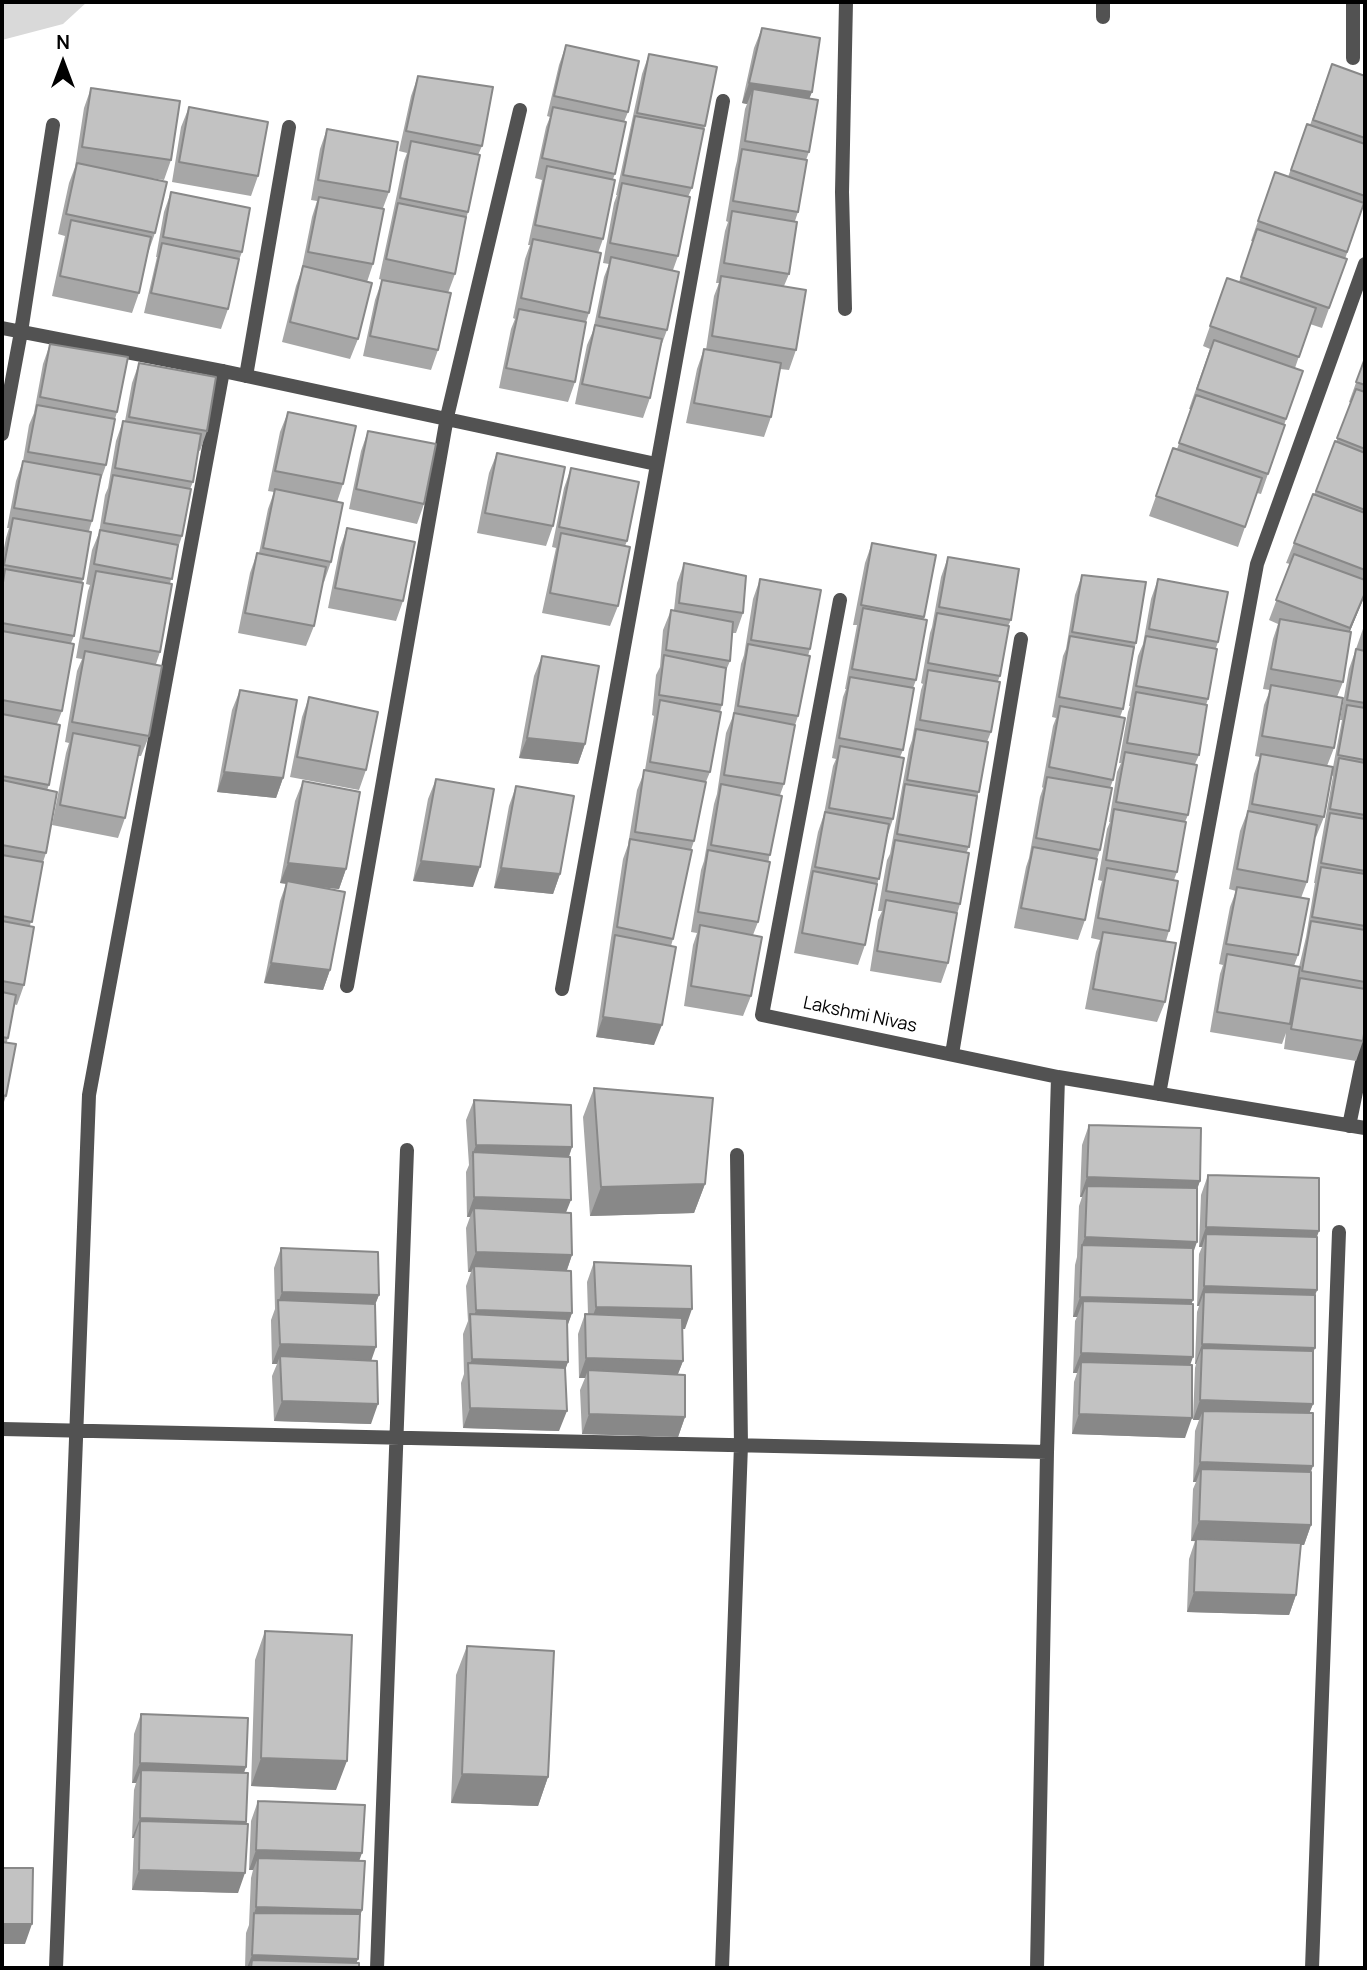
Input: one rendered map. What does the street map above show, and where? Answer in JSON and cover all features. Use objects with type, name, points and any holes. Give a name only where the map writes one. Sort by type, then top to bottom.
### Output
[{"type":"street","points":[[845,309],[842,192],[846,2]]},
{"type":"street","points":[[1353,2],[1353,58]]},
{"type":"street","points":[[562,989],[723,101]]},
{"type":"street","points":[[347,986],[447,417],[520,110]]},
{"type":"street","points":[[2,434],[21,332],[53,125]]},
{"type":"street","points":[[246,376],[289,127]]},
{"type":"street","points":[[1159,1094],[1257,564],[1365,264]]},
{"type":"street","points":[[2,328],[447,417],[656,464]]},
{"type":"street","points":[[56,1968],[89,1094],[223,371]]},
{"type":"street","name":"Lakshmi Nivas","points":[[840,600],[762,1015],[1058,1077],[1365,1128]]},
{"type":"street","points":[[952,1054],[1021,639]]},
{"type":"street","points":[[1349,1126],[1365,1048]]},
{"type":"street","points":[[1037,1968],[1047,1452],[1058,1077]]},
{"type":"street","points":[[377,1968],[407,1150]]},
{"type":"street","points":[[722,1968],[741,1446],[737,1155]]},
{"type":"street","points":[[1312,1968],[1339,1232]]},
{"type":"street","points":[[2,1429],[1047,1452]]},
{"type":"shaded area","points":[[2,2],[87,2],[63,24],[2,40]]},
{"type":"building","points":[[762,28],[820,38],[812,92],[749,83]]},
{"type":"building","points":[[566,45],[639,61],[628,112],[554,96]]},
{"type":"building","points":[[649,54],[717,67],[705,126],[637,113]]},
{"type":"building","points":[[1332,64],[1365,76],[1365,138],[1313,120]]},
{"type":"building","points":[[418,76],[493,87],[482,146],[406,131]]},
{"type":"building","points":[[91,88],[180,101],[171,160],[82,147]]},
{"type":"building","points":[[753,89],[818,100],[809,152],[745,141]]},
{"type":"building","points":[[189,107],[268,122],[258,176],[179,162]]},
{"type":"building","points":[[553,107],[626,122],[615,174],[542,158]]},
{"type":"building","points":[[635,116],[704,129],[692,188],[623,175]]},
{"type":"building","points":[[1307,124],[1365,144],[1365,196],[1291,170]]},
{"type":"building","points":[[327,129],[398,142],[389,192],[318,180]]},
{"type":"building","points":[[411,141],[480,155],[468,212],[400,198]]},
{"type":"building","points":[[742,149],[807,160],[798,212],[733,201]]},
{"type":"building","points":[[77,163],[167,182],[155,233],[66,214]]},
{"type":"building","points":[[547,166],[615,180],[603,239],[535,225]]},
{"type":"building","points":[[1275,172],[1364,203],[1347,252],[1258,221]]},
{"type":"building","points":[[622,183],[690,197],[678,256],[610,243]]},
{"type":"building","points":[[171,192],[250,208],[242,252],[163,237]]},
{"type":"building","points":[[319,197],[384,209],[373,264],[308,252]]},
{"type":"building","points":[[398,203],[466,217],[455,274],[386,259]]},
{"type":"building","points":[[732,211],[797,222],[789,274],[724,263]]},
{"type":"building","points":[[71,220],[151,237],[139,293],[60,276]]},
{"type":"building","points":[[1257,229],[1347,259],[1329,308],[1241,277]]},
{"type":"building","points":[[533,239],[601,253],[589,313],[521,298]]},
{"type":"building","points":[[162,243],[239,259],[228,309],[151,293]]},
{"type":"building","points":[[611,257],[679,272],[667,330],[599,317]]},
{"type":"building","points":[[303,266],[372,283],[358,339],[290,322]]},
{"type":"building","points":[[721,276],[806,290],[796,350],[712,336]]},
{"type":"building","points":[[1227,278],[1316,308],[1299,357],[1210,326]]},
{"type":"building","points":[[382,280],[451,293],[438,350],[370,336]]},
{"type":"building","points":[[519,309],[586,322],[575,382],[506,368]]},
{"type":"building","points":[[595,325],[662,339],[650,398],[582,384]]},
{"type":"building","points":[[1214,340],[1303,371],[1286,419],[1197,389]]},
{"type":"building","points":[[50,344],[128,357],[117,412],[40,397]]},
{"type":"building","points":[[704,349],[781,363],[771,417],[694,403]]},
{"type":"building","points":[[1365,358],[1365,385],[1356,382]]},
{"type":"building","points":[[139,363],[216,377],[207,431],[129,417]]},
{"type":"building","points":[[1356,389],[1365,392],[1365,449],[1337,438]]},
{"type":"building","points":[[1196,395],[1285,425],[1268,474],[1179,443]]},
{"type":"building","points":[[37,405],[115,419],[106,465],[28,452]]},
{"type":"building","points":[[288,412],[356,426],[343,484],[275,471]]},
{"type":"building","points":[[123,421],[201,434],[193,482],[115,468]]},
{"type":"building","points":[[368,431],[436,444],[424,504],[356,489]]},
{"type":"building","points":[[1335,441],[1365,453],[1365,510],[1316,491]]},
{"type":"building","points":[[1173,448],[1262,478],[1245,527],[1156,496]]},
{"type":"building","points":[[497,453],[565,467],[553,526],[485,513]]},
{"type":"building","points":[[23,461],[101,475],[92,521],[14,508]]},
{"type":"building","points":[[571,468],[639,482],[627,541],[559,527]]},
{"type":"building","points":[[113,475],[191,489],[182,536],[104,523]]},
{"type":"building","points":[[275,489],[343,503],[331,562],[263,548]]},
{"type":"building","points":[[1313,494],[1365,513],[1365,570],[1294,543]]},
{"type":"building","points":[[13,518],[91,532],[83,579],[4,565]]},
{"type":"building","points":[[347,528],[415,542],[403,601],[335,588]]},
{"type":"building","points":[[100,530],[178,545],[172,579],[94,564]]},
{"type":"building","points":[[561,533],[630,547],[618,606],[550,593]]},
{"type":"building","points":[[872,543],[936,555],[924,617],[861,605]]},
{"type":"building","points":[[257,553],[326,567],[314,626],[245,613]]},
{"type":"building","points":[[1294,554],[1365,580],[1365,593],[1350,628],[1276,600]]},
{"type":"building","points":[[948,557],[1019,569],[1011,620],[939,607]]},
{"type":"building","points":[[684,563],[746,576],[743,613],[679,603]]},
{"type":"building","points":[[5,569],[83,583],[74,636],[2,623]]},
{"type":"building","points":[[96,571],[172,584],[160,652],[83,638]]},
{"type":"building","points":[[1082,575],[1146,582],[1136,643],[1072,632]]},
{"type":"building","points":[[760,579],[821,590],[810,649],[751,640]]},
{"type":"building","points":[[1158,579],[1228,592],[1218,642],[1149,629]]},
{"type":"building","points":[[863,608],[927,620],[916,680],[852,669]]},
{"type":"building","points":[[671,610],[733,622],[730,661],[666,650]]},
{"type":"building","points":[[937,613],[1009,626],[1000,676],[928,663]]},
{"type":"building","points":[[1280,619],[1351,632],[1343,682],[1271,669]]},
{"type":"building","points":[[2,631],[74,644],[62,711],[2,700]]},
{"type":"building","points":[[1070,636],[1134,647],[1123,709],[1059,697]]},
{"type":"building","points":[[1146,636],[1217,649],[1208,699],[1136,686]]},
{"type":"building","points":[[748,644],[810,656],[798,716],[738,706]]},
{"type":"building","points":[[1356,649],[1365,651],[1365,703],[1347,700]]},
{"type":"building","points":[[85,651],[162,666],[149,736],[72,722]]},
{"type":"building","points":[[664,655],[726,668],[722,705],[659,695]]},
{"type":"building","points":[[542,656],[599,666],[585,744],[527,738]]},
{"type":"building","points":[[928,670],[1000,682],[991,732],[920,720]]},
{"type":"building","points":[[850,677],[914,688],[903,750],[839,738]]},
{"type":"building","points":[[1271,685],[1343,698],[1334,748],[1262,736]]},
{"type":"building","points":[[240,690],[297,700],[283,778],[224,772]]},
{"type":"building","points":[[1136,692],[1207,705],[1199,755],[1127,743]]},
{"type":"building","points":[[309,697],[378,712],[366,770],[297,757]]},
{"type":"building","points":[[660,700],[721,712],[710,772],[650,762]]},
{"type":"building","points":[[1347,705],[1365,708],[1365,760],[1338,755]]},
{"type":"building","points":[[1060,706],[1125,718],[1113,780],[1049,767]]},
{"type":"building","points":[[734,713],[795,725],[784,784],[724,775]]},
{"type":"building","points":[[2,714],[60,725],[49,785],[2,776]]},
{"type":"building","points":[[916,729],[988,742],[979,792],[907,780]]},
{"type":"building","points":[[73,733],[140,746],[125,818],[60,805]]},
{"type":"building","points":[[840,746],[904,758],[893,819],[829,808]]},
{"type":"building","points":[[1125,752],[1197,765],[1188,815],[1116,802]]},
{"type":"building","points":[[1261,754],[1333,767],[1324,817],[1252,804]]},
{"type":"building","points":[[1339,758],[1365,763],[1365,815],[1330,809]]},
{"type":"building","points":[[644,770],[706,782],[694,841],[635,832]]},
{"type":"building","points":[[1047,777],[1112,788],[1100,850],[1036,838]]},
{"type":"building","points":[[436,779],[494,789],[480,867],[421,861]]},
{"type":"building","points":[[2,780],[57,792],[46,853],[2,845]]},
{"type":"building","points":[[303,781],[360,792],[346,869],[288,863]]},
{"type":"building","points":[[721,784],[782,796],[770,855],[711,845]]},
{"type":"building","points":[[905,784],[977,796],[969,847],[897,834]]},
{"type":"building","points":[[516,786],[574,796],[560,874],[501,868]]},
{"type":"building","points":[[1114,809],[1186,822],[1177,872],[1106,860]]},
{"type":"building","points":[[1248,811],[1317,825],[1307,882],[1237,869]]},
{"type":"building","points":[[825,812],[889,824],[879,879],[815,867]]},
{"type":"building","points":[[1330,813],[1365,819],[1365,871],[1321,863]]},
{"type":"building","points":[[630,839],[692,850],[673,939],[617,927]]},
{"type":"building","points":[[895,840],[969,853],[960,904],[886,891]]},
{"type":"building","points":[[1033,847],[1097,859],[1085,920],[1021,908]]},
{"type":"building","points":[[708,850],[770,862],[758,922],[698,912]]},
{"type":"building","points":[[2,855],[43,862],[32,922],[2,916]]},
{"type":"building","points":[[1321,867],[1365,874],[1365,926],[1312,917]]},
{"type":"building","points":[[1107,868],[1178,881],[1169,931],[1098,918]]},
{"type":"building","points":[[813,871],[877,884],[865,945],[802,933]]},
{"type":"building","points":[[287,881],[345,892],[330,970],[271,963]]},
{"type":"building","points":[[1237,887],[1309,899],[1298,955],[1226,944]]},
{"type":"building","points":[[886,900],[957,913],[948,963],[877,951]]},
{"type":"building","points":[[2,921],[34,927],[24,985],[2,981]]},
{"type":"building","points":[[1311,921],[1365,930],[1365,982],[1302,971]]},
{"type":"building","points":[[700,925],[762,937],[751,996],[691,986]]},
{"type":"building","points":[[1103,932],[1176,943],[1165,1002],[1093,989]]},
{"type":"building","points":[[615,935],[676,947],[662,1025],[603,1017]]},
{"type":"building","points":[[1227,954],[1300,967],[1290,1024],[1217,1012]]},
{"type":"building","points":[[1300,978],[1365,989],[1363,1041],[1291,1029]]},
{"type":"building","points":[[2,992],[16,995],[8,1038],[2,1037]]},
{"type":"building","points":[[2,1042],[16,1044],[6,1096],[2,1095]]},
{"type":"building","points":[[594,1088],[713,1098],[705,1184],[601,1187]]},
{"type":"building","points":[[474,1100],[571,1105],[572,1147],[476,1145]]},
{"type":"building","points":[[1089,1125],[1201,1128],[1200,1181],[1087,1177]]},
{"type":"building","points":[[473,1152],[570,1157],[571,1200],[474,1197]]},
{"type":"building","points":[[1208,1175],[1319,1178],[1319,1231],[1206,1227]]},
{"type":"building","points":[[1087,1186],[1197,1188],[1197,1242],[1085,1237]]},
{"type":"building","points":[[474,1208],[571,1213],[572,1255],[476,1252]]},
{"type":"building","points":[[1206,1234],[1317,1237],[1317,1290],[1204,1286]]},
{"type":"building","points":[[1082,1245],[1193,1248],[1193,1300],[1080,1297]]},
{"type":"building","points":[[281,1248],[378,1252],[379,1295],[282,1292]]},
{"type":"building","points":[[594,1262],[691,1266],[692,1309],[596,1307]]},
{"type":"building","points":[[474,1266],[571,1271],[572,1313],[476,1310]]},
{"type":"building","points":[[1204,1292],[1315,1295],[1315,1348],[1202,1344]]},
{"type":"building","points":[[278,1300],[375,1304],[376,1347],[280,1344]]},
{"type":"building","points":[[1083,1301],[1193,1304],[1193,1357],[1081,1353]]},
{"type":"building","points":[[470,1314],[567,1319],[568,1362],[472,1359]]},
{"type":"building","points":[[585,1314],[682,1318],[683,1361],[586,1358]]},
{"type":"building","points":[[1202,1348],[1313,1351],[1313,1404],[1200,1400]]},
{"type":"building","points":[[280,1356],[377,1361],[378,1404],[282,1401]]},
{"type":"building","points":[[1081,1362],[1192,1365],[1192,1418],[1079,1414]]},
{"type":"building","points":[[468,1363],[565,1368],[567,1411],[470,1408]]},
{"type":"building","points":[[588,1370],[685,1375],[685,1417],[589,1414]]},
{"type":"building","points":[[1203,1411],[1313,1413],[1313,1466],[1200,1462]]},
{"type":"building","points":[[1201,1469],[1311,1472],[1311,1525],[1199,1521]]},
{"type":"building","points":[[1196,1539],[1301,1543],[1296,1595],[1194,1592]]},
{"type":"building","points":[[265,1631],[352,1635],[347,1761],[261,1758]]},
{"type":"building","points":[[467,1646],[554,1651],[548,1777],[462,1774]]},
{"type":"building","points":[[141,1714],[248,1718],[246,1767],[140,1763]]},
{"type":"building","points":[[141,1770],[248,1773],[246,1822],[140,1818]]},
{"type":"building","points":[[258,1801],[365,1805],[362,1853],[256,1850]]},
{"type":"building","points":[[140,1821],[248,1824],[245,1873],[139,1870]]},
{"type":"building","points":[[258,1858],[365,1861],[362,1910],[256,1907]]},
{"type":"building","points":[[2,1868],[33,1868],[32,1924],[2,1924]]},
{"type":"building","points":[[254,1913],[360,1914],[358,1959],[252,1955]]},
{"type":"building","points":[[252,1960],[359,1963],[359,1968],[251,1968]]}]
